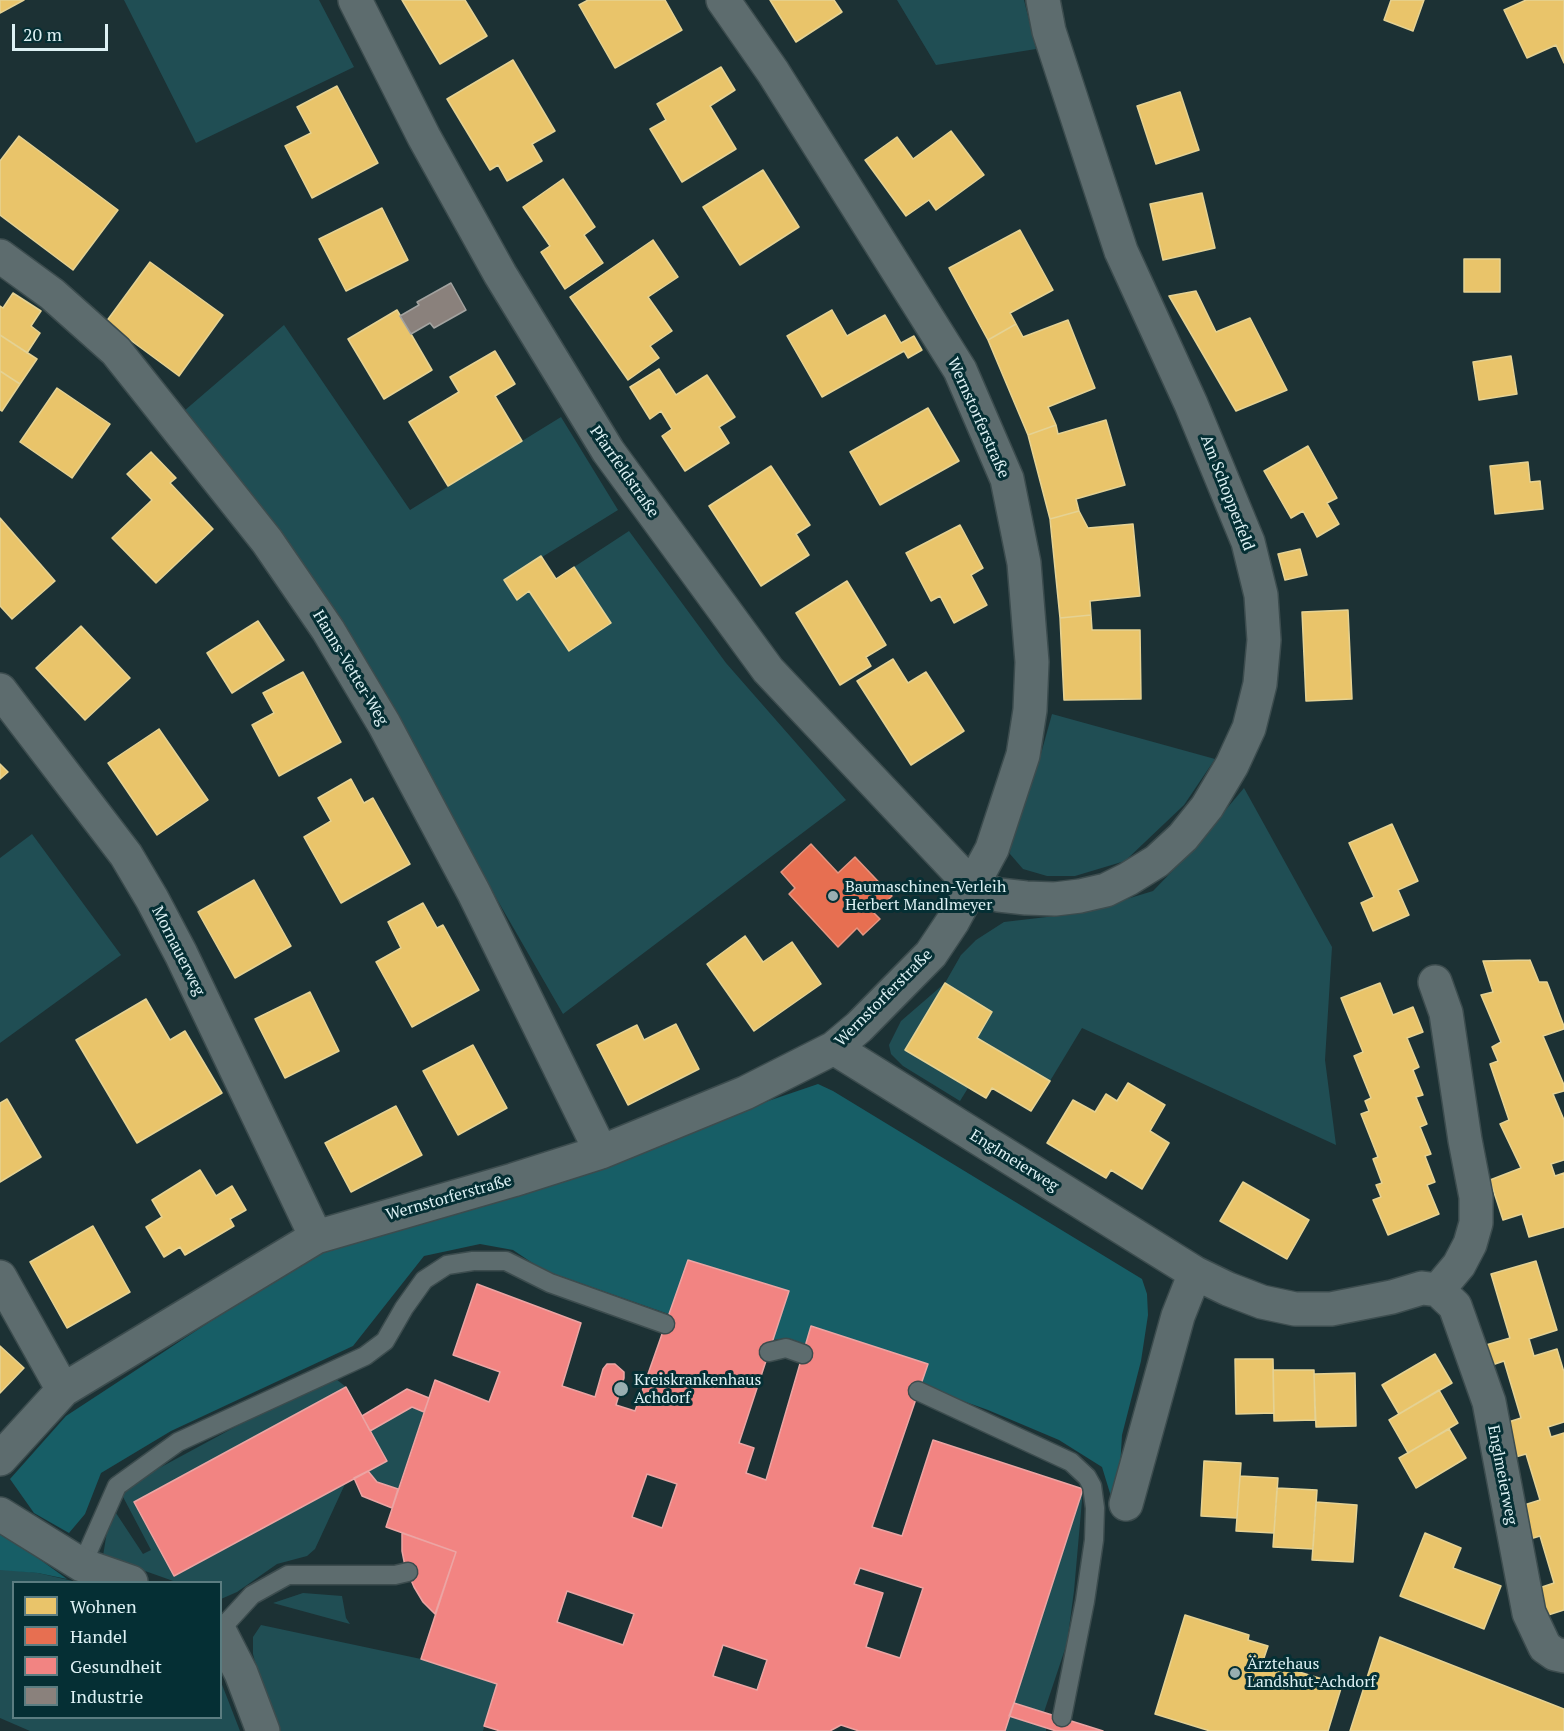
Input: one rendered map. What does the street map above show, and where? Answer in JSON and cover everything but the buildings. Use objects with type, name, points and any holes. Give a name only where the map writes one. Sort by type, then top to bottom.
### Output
[{"type":"street","name":"Pfarrfeldstraße","points":[[355,0],[424,137],[484,244],[608,451],[768,670],[973,887]]},
{"type":"street","name":"Wernstorferstraße","points":[[0,1459],[63,1390],[316,1237],[601,1152],[745,1093],[834,1048],[859,1027],[931,954],[973,887],[992,849],[1023,755],[1030,710],[1032,662],[1024,563],[1007,479],[960,370],[780,82],[723,0]]},
{"type":"street","name":"Am Schopperfeld","points":[[973,887],[999,895],[1026,898],[1055,899],[1080,896],[1106,890],[1157,861],[1183,837],[1207,807],[1232,765],[1249,728],[1260,684],[1264,640],[1261,595],[1248,542],[1191,404],[1121,251],[1049,32],[1043,0]]},
{"type":"street","name":"Hanns-Vetter-Weg","points":[[0,256],[52,294],[116,351],[267,541],[328,630],[384,724],[474,893],[601,1152]]},
{"type":"street","name":"Mornauerweg","points":[[0,690],[126,855],[152,899],[181,954],[316,1237]]},
{"type":"street","points":[[1435,982],[1446,1013],[1476,1197],[1476,1223],[1470,1244],[1459,1264],[1438,1290]]},
{"type":"street","name":"Englmeierweg","points":[[834,1048],[1195,1273],[1228,1289],[1262,1302],[1295,1309],[1331,1309],[1392,1297],[1422,1288],[1438,1290],[1455,1306],[1489,1402],[1529,1613],[1545,1647],[1555,1654],[1564,1656]]},
{"type":"street","points":[[1126,1504],[1179,1316],[1195,1273]]},
{"type":"street","points":[[0,1277],[63,1390]]},
{"type":"street","points":[[0,1514],[82,1565],[128,1581]]},
{"type":"street","points":[[222,1635],[241,1673],[263,1731]]},
{"type":"lane","points":[[82,1565],[117,1486],[178,1442],[365,1356],[385,1341],[424,1280],[447,1265],[473,1261],[506,1261],[549,1283],[665,1324]]},
{"type":"lane","points":[[769,1352],[786,1348],[803,1354]]},
{"type":"lane","points":[[918,1391],[1071,1462],[1087,1477],[1092,1486],[1095,1508],[1094,1540],[1085,1601],[1062,1717]]},
{"type":"lane","points":[[222,1629],[252,1595],[288,1575],[395,1575],[408,1572]]},
{"type":"shaded area","points":[[124,0],[319,0],[354,67],[196,143]]},
{"type":"shaded area","points":[[897,0],[1024,0],[1036,49],[936,65]]},
{"type":"shaded area","points":[[284,325],[410,510],[561,417],[618,510],[505,580],[517,599],[529,591],[569,651],[611,623],[574,567],[629,531],[726,663],[846,800],[563,1014],[369,677],[184,411]]},
{"type":"shaded area","points":[[1052,714],[1215,759],[1184,805],[1125,861],[1075,876],[1047,876],[1023,869],[1010,854],[1011,832],[1039,761]]},
{"type":"shaded area","points":[[1244,788],[1332,947],[1325,1060],[1336,1145],[1082,1028],[1050,1081],[977,1038],[992,1012],[945,983],[961,955],[976,940],[1004,922],[1081,913],[1153,891],[1186,857]]},
{"type":"shaded area","points":[[32,834],[121,955],[0,1043],[0,858]]},
{"type":"shaded area","points":[[945,983],[905,1050],[968,1088],[960,1101],[903,1066],[891,1054],[889,1045],[901,1021]]},
{"type":"shaded area","points":[[818,1084],[1142,1279],[1147,1294],[1148,1315],[1141,1361],[1122,1435],[1117,1516],[1102,1467],[1059,1440],[988,1410],[788,1338],[751,1343],[543,1270],[513,1250],[480,1244],[424,1256],[353,1346],[171,1431],[101,1473],[85,1514],[69,1533],[34,1513],[10,1479],[66,1416],[307,1258]]},
{"type":"shaded area","points":[[331,1375],[346,1387],[134,1502],[175,1576],[345,1484],[315,1549],[307,1556],[277,1564],[237,1592],[222,1599],[222,1581],[173,1581],[103,1556],[108,1525],[114,1510],[143,1554],[151,1550],[122,1495],[139,1479]]},
{"type":"shaded area","points":[[412,1407],[424,1412],[398,1489],[377,1482],[368,1471],[370,1431]]},
{"type":"shaded area","points":[[1083,1489],[1067,1643],[1044,1712],[1014,1703]]},
{"type":"shaded area","points":[[0,1534],[67,1579],[38,1573],[0,1570]]},
{"type":"shaded area","points":[[0,1570],[38,1573],[73,1581],[12,1581],[12,1719],[222,1719],[222,1685],[240,1731],[30,1731],[0,1718]]},
{"type":"shaded area","points":[[303,1593],[342,1596],[346,1618],[350,1624],[273,1603]]},
{"type":"shaded area","points":[[261,1625],[421,1659],[497,1684],[483,1731],[278,1731],[253,1654],[253,1637]]},
{"type":"shaded area","points":[[1009,1716],[1046,1728],[1046,1731],[1005,1731]]},
{"type":"place","name":"Baumaschinen-Verleih Herbert Mandlmeyer","points":[[833,896]]},
{"type":"place","name":"Kreiskrankenhaus Achdorf","points":[[621,1389]]},
{"type":"place","name":"Ärztehaus Landshut-Achdorf","points":[[1235,1673]]}]
